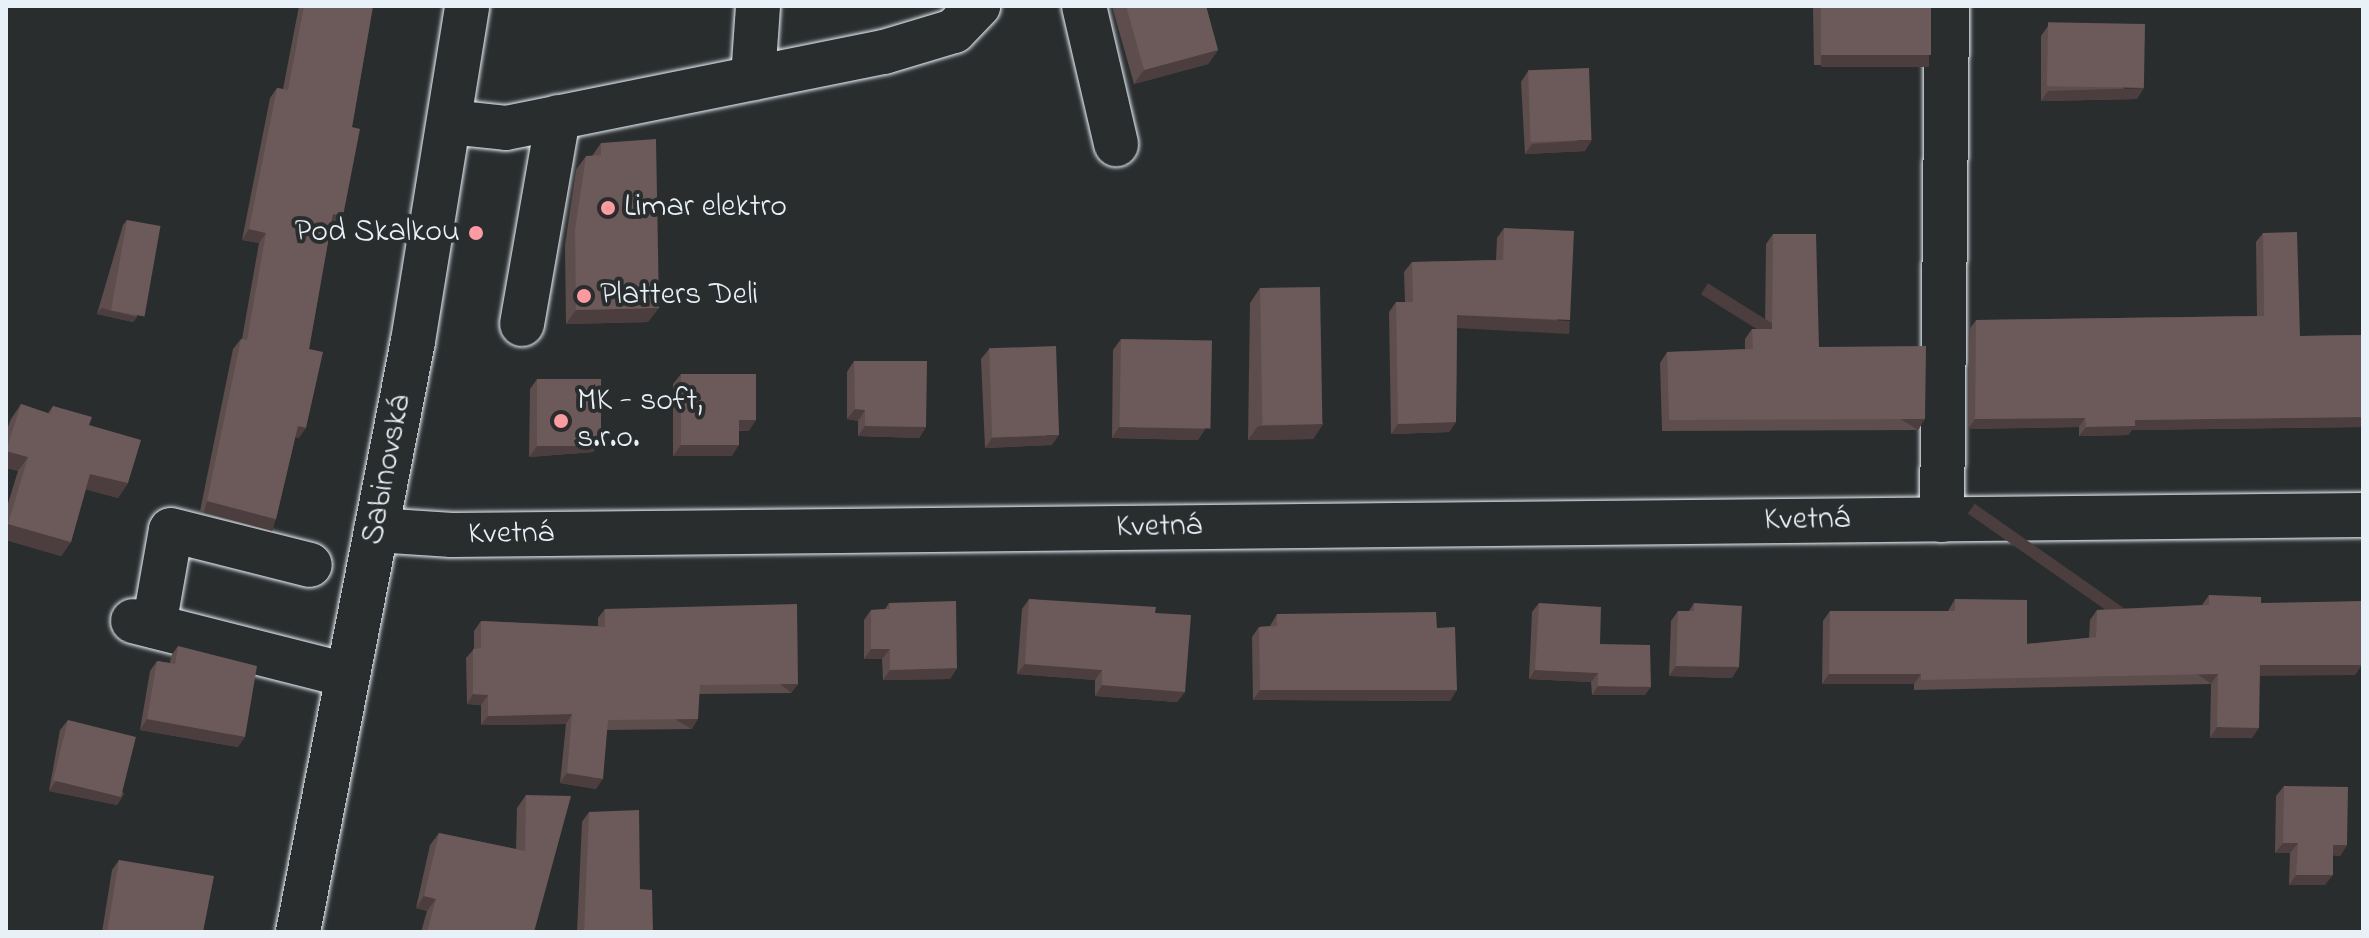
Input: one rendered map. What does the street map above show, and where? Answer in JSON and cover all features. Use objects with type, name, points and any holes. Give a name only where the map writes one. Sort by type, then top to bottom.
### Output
[{"type":"street","name":"Sabinovská","points":[[298,932],[376,530],[450,122],[467,6]]},
{"type":"street","points":[[753,78],[758,6]]},
{"type":"street","points":[[450,122],[506,128],[884,52],[954,31],[978,6]]},
{"type":"street","points":[[1084,6],[1116,144]]},
{"type":"street","points":[[1942,520],[1947,6]]},
{"type":"street","points":[[522,324],[558,117]]},
{"type":"street","name":"Kvetná","points":[[376,530],[452,535],[2363,515]]},
{"type":"street","points":[[310,565],[171,530],[144,624],[347,675]]},
{"type":"building","points":[[304,6],[373,6],[352,127],[360,129],[343,216],[333,214],[309,349],[323,352],[306,428],[298,426],[276,519],[207,501],[241,339],[247,340],[266,233],[249,229],[277,88],[288,90]]},
{"type":"building","points":[[1126,6],[1206,6],[1218,50],[1144,70]]},
{"type":"building","points":[[1821,6],[1931,6],[1931,55],[1821,55]]},
{"type":"building","points":[[2048,22],[2145,24],[2144,88],[2047,86]]},
{"type":"building","points":[[1589,68],[1592,140],[1531,142],[1528,70]]},
{"type":"building","name":"Limar elektro","points":[[656,139],[659,308],[576,310],[575,230],[586,156],[601,155],[601,143]]},
{"type":"building","points":[[127,220],[160,226],[145,317],[111,311]]},
{"type":"building","points":[[1504,228],[1574,231],[1570,320],[1457,315],[1456,422],[1398,424],[1396,302],[1413,302],[1412,262],[1503,260]]},
{"type":"building","points":[[2297,232],[2300,336],[2363,335],[2363,417],[2135,420],[2135,426],[2086,427],[2085,418],[1975,419],[1976,320],[2264,316],[2263,233]]},
{"type":"building","points":[[1773,234],[1816,234],[1819,347],[1926,346],[1925,419],[1669,420],[1667,352],[1753,349],[1752,329],[1772,329]]},
{"type":"building","points":[[1320,287],[1322,424],[1262,425],[1260,288]]},
{"type":"building","points":[[1121,339],[1212,341],[1210,429],[1119,427]]},
{"type":"building","points":[[1056,346],[1059,435],[992,437],[989,348]]},
{"type":"building","points":[[854,361],[927,361],[926,427],[865,426],[865,410],[855,409]]},
{"type":"building","points":[[681,374],[756,374],[756,420],[739,420],[739,445],[681,445]]},
{"type":"building","name":"MK - soft, s.r.o.","points":[[537,379],[601,379],[601,446],[537,446]]},
{"type":"building","points":[[21,404],[50,414],[53,406],[92,417],[89,425],[141,440],[128,483],[90,474],[71,542],[8,524],[28,457],[6,451]]},
{"type":"building","points":[[2209,595],[2261,597],[2261,603],[2362,601],[2362,665],[2260,665],[2259,728],[2217,727],[2218,674],[1921,680],[1921,674],[1829,674],[1830,611],[1955,611],[1955,599],[2027,600],[2027,644],[2096,637],[2097,610],[2209,605]]},
{"type":"building","points":[[1029,599],[1156,607],[1155,613],[1191,615],[1185,692],[1102,685],[1102,670],[1025,664]]},
{"type":"building","points":[[956,601],[957,668],[890,670],[890,649],[871,649],[871,610],[890,609],[889,603]]},
{"type":"building","points":[[1539,603],[1601,607],[1600,644],[1650,645],[1651,687],[1598,686],[1598,673],[1535,670]]},
{"type":"building","points":[[1694,603],[1742,606],[1739,667],[1676,666],[1678,611],[1694,611]]},
{"type":"building","points":[[797,604],[798,684],[700,685],[698,719],[608,720],[603,779],[567,773],[572,714],[488,716],[488,695],[473,694],[473,649],[481,648],[481,621],[605,627],[605,609]]},
{"type":"building","points":[[1436,612],[1437,628],[1455,627],[1457,690],[1260,690],[1259,627],[1277,626],[1277,614]]},
{"type":"building","points":[[178,646],[257,666],[245,737],[147,719],[157,661],[175,664]]},
{"type":"building","points":[[68,720],[136,737],[121,797],[53,780]]},
{"type":"building","points":[[2284,786],[2348,787],[2347,845],[2333,845],[2333,875],[2296,875],[2298,843],[2283,843]]},
{"type":"building","points":[[526,795],[571,796],[534,932],[427,932],[436,899],[424,896],[439,833],[525,851]]},
{"type":"building","points":[[639,810],[640,889],[652,890],[653,932],[584,932],[589,812]]},
{"type":"building","points":[[119,860],[214,876],[203,932],[107,932]]},
{"type":"place","name":"Limar elektro","points":[[608,208]]},
{"type":"place","name":"Pod Skalkou","points":[[476,233]]},
{"type":"place","name":"Platters Deli","points":[[584,296]]},
{"type":"place","name":"MK - soft, s.r.o.","points":[[561,421]]}]
